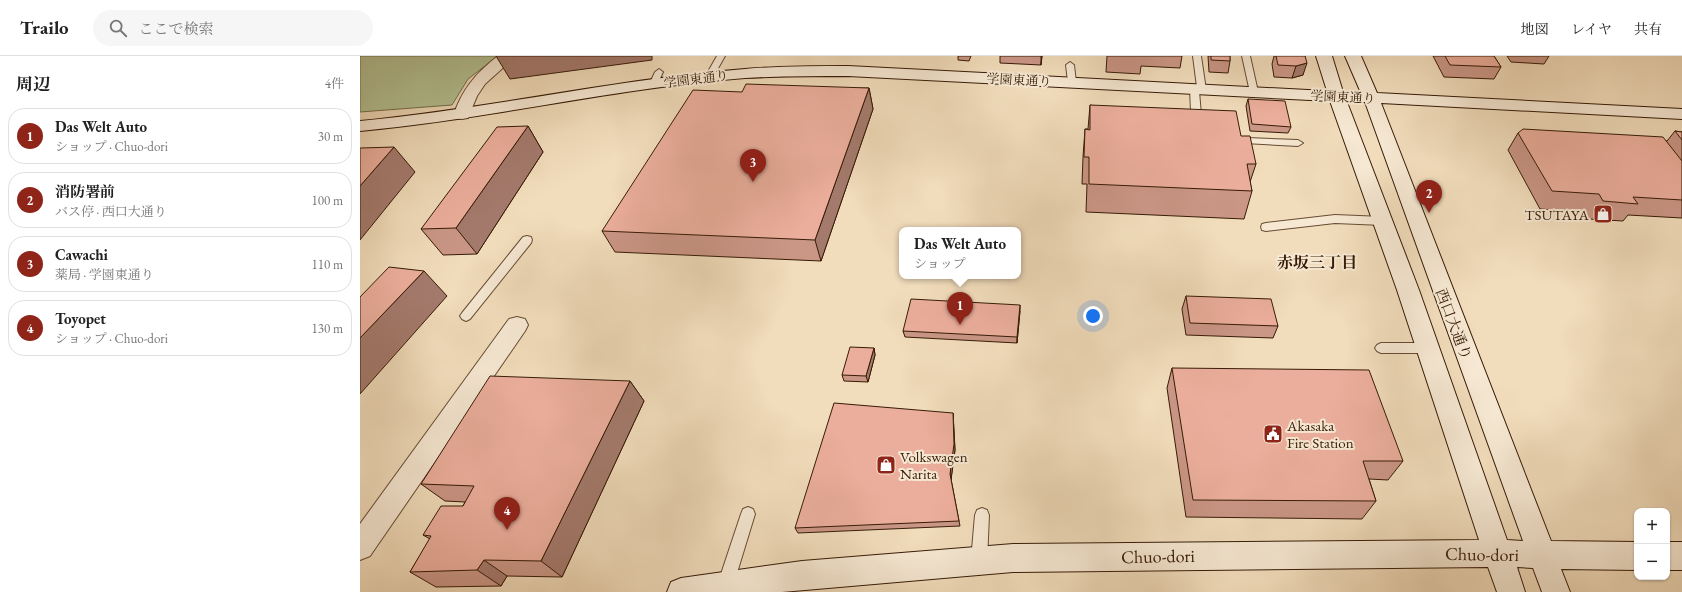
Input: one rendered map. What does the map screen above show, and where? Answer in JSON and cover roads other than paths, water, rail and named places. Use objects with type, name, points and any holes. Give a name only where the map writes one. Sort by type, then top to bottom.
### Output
[{"type":"street","points":[[462,114],[463,107],[477,83],[485,73],[508,56]]},
{"type":"street","name":"西口大通り","points":[[1324,56],[1337,97],[1428,348],[1511,592]]},
{"type":"street","name":"西口大通り","points":[[1353,56],[1371,98],[1556,592]]},
{"type":"street","name":"学園東通り","points":[[360,126],[462,114],[656,78],[709,77],[777,72],[848,71],[1682,114]]},
{"type":"street","points":[[360,547],[517,325]]},
{"type":"street","name":"Chuo-dori","points":[[681,592],[802,575],[1021,558],[1498,553],[1634,556]]},
{"type":"street","points":[[1670,556],[1682,556]]},
{"type":"lane","points":[[709,77],[721,56]]},
{"type":"lane","points":[[1182,114],[1196,115],[1198,89],[1197,56]]},
{"type":"lane","points":[[1246,56],[1254,92]]},
{"type":"lane","points":[[1070,65],[1072,82]]},
{"type":"lane","points":[[1247,141],[1298,143]]},
{"type":"lane","points":[[1266,227],[1335,219],[1383,222]]},
{"type":"lane","points":[[466,316],[527,240]]},
{"type":"lane","points":[[1381,348],[1428,348]]},
{"type":"lane","points":[[725,586],[748,514]]},
{"type":"lane","points":[[980,561],[982,515]]},
{"type":"place","name":"Cawachi","points":[[753,182]]},
{"type":"place","name":"消防署前","points":[[1429,213]]},
{"type":"place","name":"TSUTAYA","points":[[1603,214]]},
{"type":"place","name":"Das Welt Auto","points":[[960,325]]},
{"type":"place","name":"Akasaka Fire Station","points":[[1273,434]]},
{"type":"place","name":"Volkswagen Narita","points":[[886,465]]},
{"type":"place","name":"Toyopet","points":[[507,530]]},
{"type":"district","name":"赤坂三丁目","points":[[1317,262]]}]
